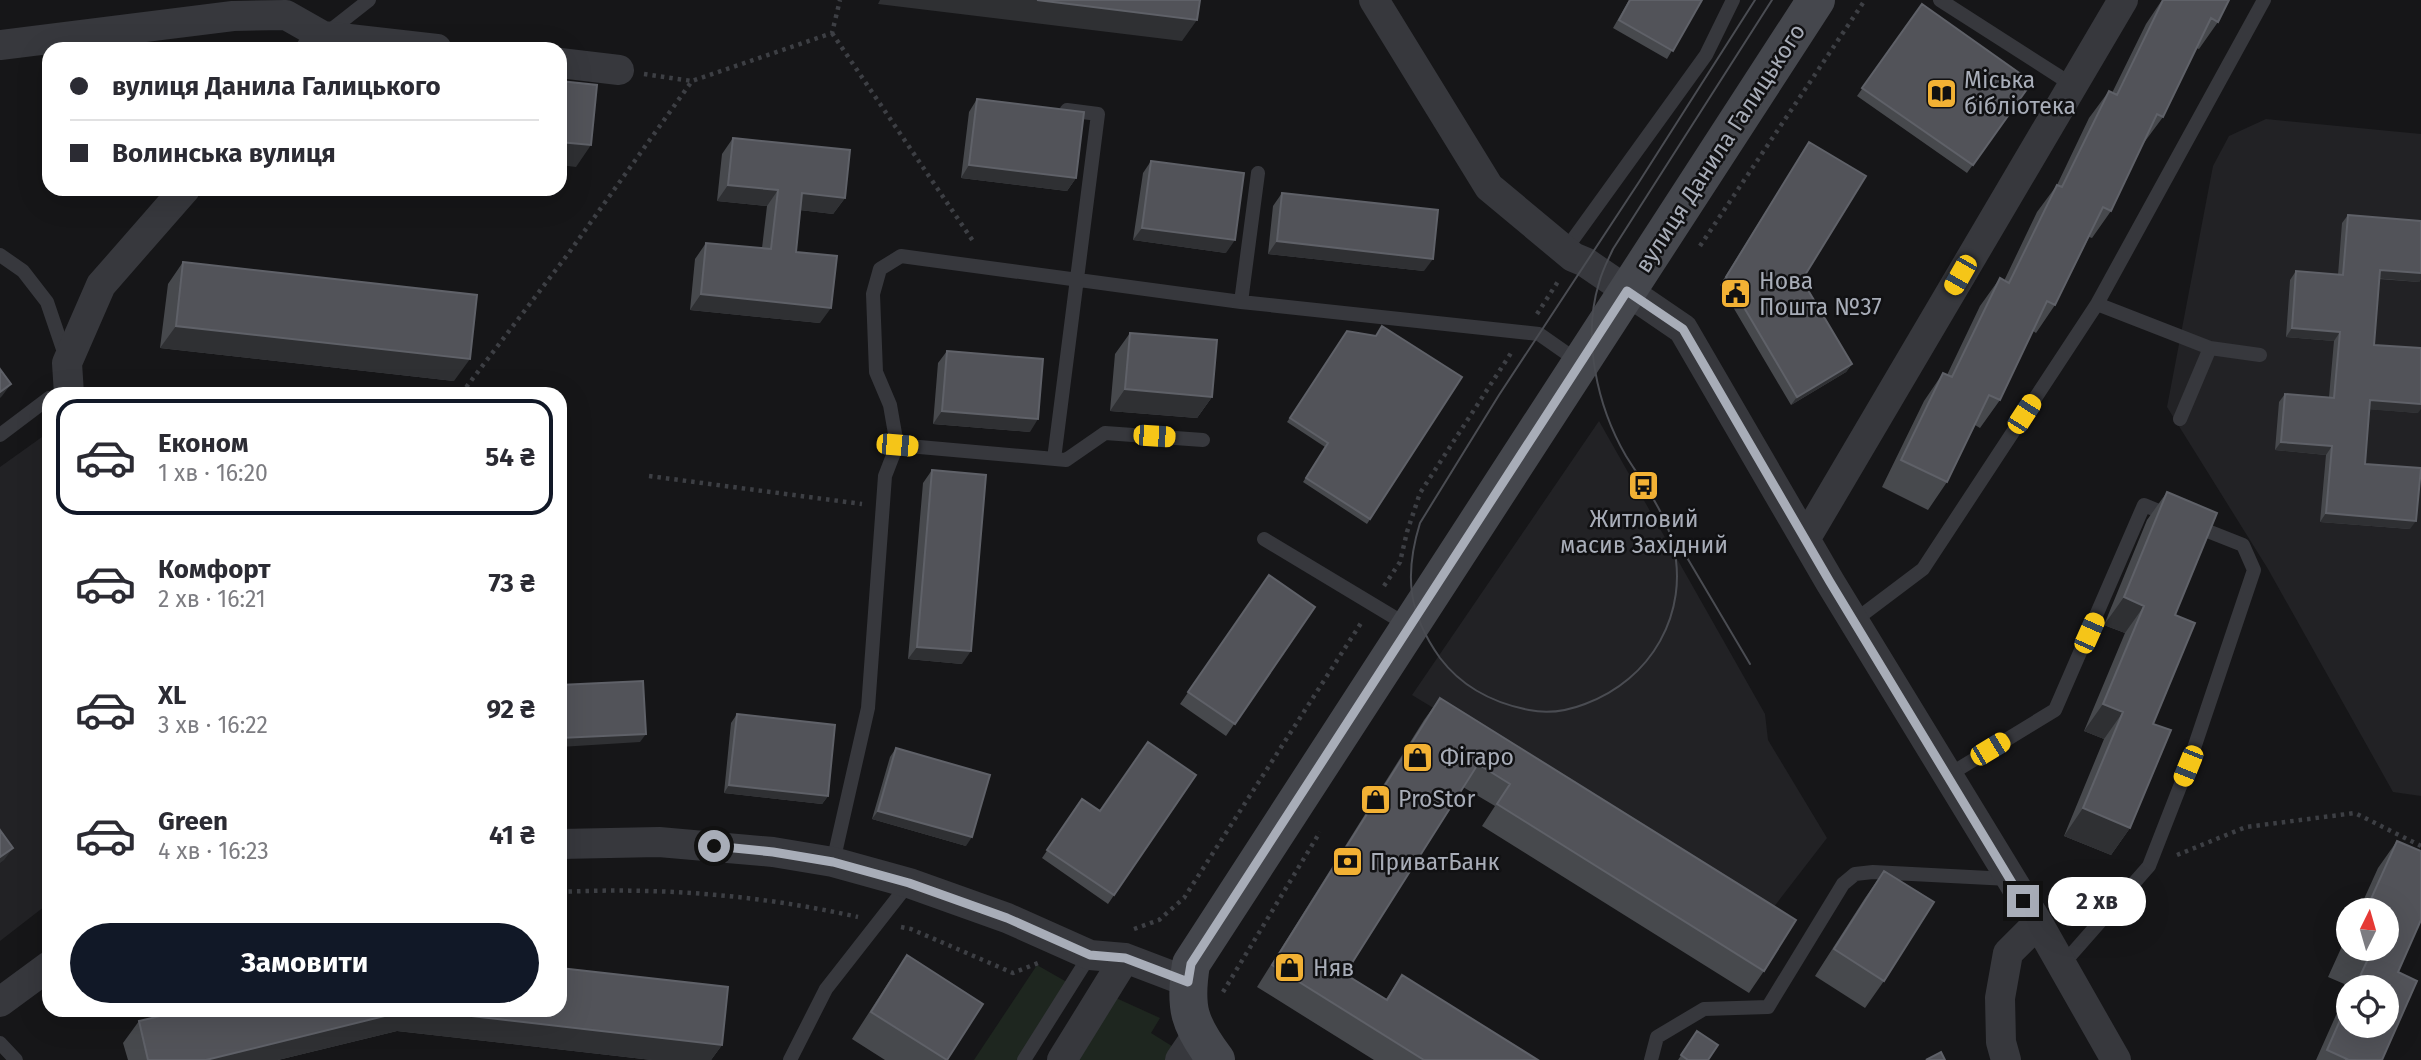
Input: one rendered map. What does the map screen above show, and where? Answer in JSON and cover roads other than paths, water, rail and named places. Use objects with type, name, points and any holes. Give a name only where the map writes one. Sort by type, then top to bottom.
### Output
[{"type":"street","points":[[1374,0],[1489,187],[1570,253],[1683,329],[1854,621],[2038,923],[2116,1060]]},
{"type":"street","points":[[1806,538],[2071,84],[2123,0]]},
{"type":"street","name":"вулиця Данила Галицького","points":[[1188,982],[1191,964],[1627,291],[1808,5]]},
{"type":"street","points":[[0,45],[233,16],[286,15],[317,42]]},
{"type":"street","points":[[567,64],[619,70]]},
{"type":"street","points":[[62,386],[101,285],[179,196]]},
{"type":"street","points":[[567,844],[659,842],[773,852],[833,862],[909,883],[1007,918],[1083,952],[1125,944],[1188,982],[1187,1005],[1198,1052]]},
{"type":"street","points":[[2006,1060],[2001,1042],[2000,998],[2008,953],[2038,923]]},
{"type":"street","points":[[1062,1060],[1125,944]]},
{"type":"street","points":[[0,1002],[42,971]]},
{"type":"lane","points":[[317,42],[369,0]]},
{"type":"lane","points":[[1570,253],[1706,55],[1733,0]]},
{"type":"lane","points":[[1940,0],[2071,84]]},
{"type":"lane","points":[[1854,621],[1923,569],[2096,304],[2264,0]]},
{"type":"lane","points":[[1051,108],[1098,114],[1054,459]]},
{"type":"lane","points":[[1241,302],[1258,173]]},
{"type":"lane","points":[[0,255],[23,271],[47,302],[62,386]]},
{"type":"lane","points":[[833,862],[868,708],[885,476],[897,445],[890,405],[876,372],[873,294],[880,269],[901,256],[1241,302],[1525,332],[1539,334],[1580,362]]},
{"type":"lane","points":[[2096,304],[2210,348],[2260,355]]},
{"type":"lane","points":[[2180,419],[2210,348]]},
{"type":"lane","points":[[0,435],[42,402]]},
{"type":"lane","points":[[897,445],[1066,460],[1105,433],[1203,440]]},
{"type":"lane","points":[[1947,776],[2055,710],[2144,505],[2243,545],[2255,569],[2188,766],[2149,866],[2061,966]]},
{"type":"lane","points":[[1264,538],[1409,626]]},
{"type":"lane","points":[[1651,1060],[1657,1038],[1704,1010],[1768,1007],[1843,884],[1855,874],[1873,872],[2009,879]]},
{"type":"lane","points":[[790,1060],[826,989],[909,883]]},
{"type":"lane","points":[[1024,1060],[1083,952]]},
{"type":"lane","points":[[0,1043],[16,1060]]},
{"type":"tram line","points":[[1755,0],[1499,395],[1420,523],[1411,577],[1415,609],[1421,625],[1440,658],[1458,677],[1479,692],[1503,703],[1536,711],[1557,711],[1578,706],[1608,693],[1629,679],[1646,661],[1660,641],[1670,619],[1676,595],[1677,570],[1673,544],[1659,509],[1626,456],[1607,416],[1592,349],[1594,304],[1602,274],[1613,249],[1772,0]]},
{"type":"tram line","points":[[1676,539],[1750,664]]},
{"type":"place","name":"Міська бібліотека","points":[[1941,93]]},
{"type":"place","name":"Нова Пошта №37","points":[[1736,294]]},
{"type":"place","name":"Житловий масив Західний","points":[[1644,485]]},
{"type":"place","name":"Фігаро","points":[[1417,757]]},
{"type":"place","name":"ProStor","points":[[1375,799]]},
{"type":"place","name":"ПриватБанк","points":[[1347,862]]},
{"type":"place","name":"Няв","points":[[1290,968]]}]
